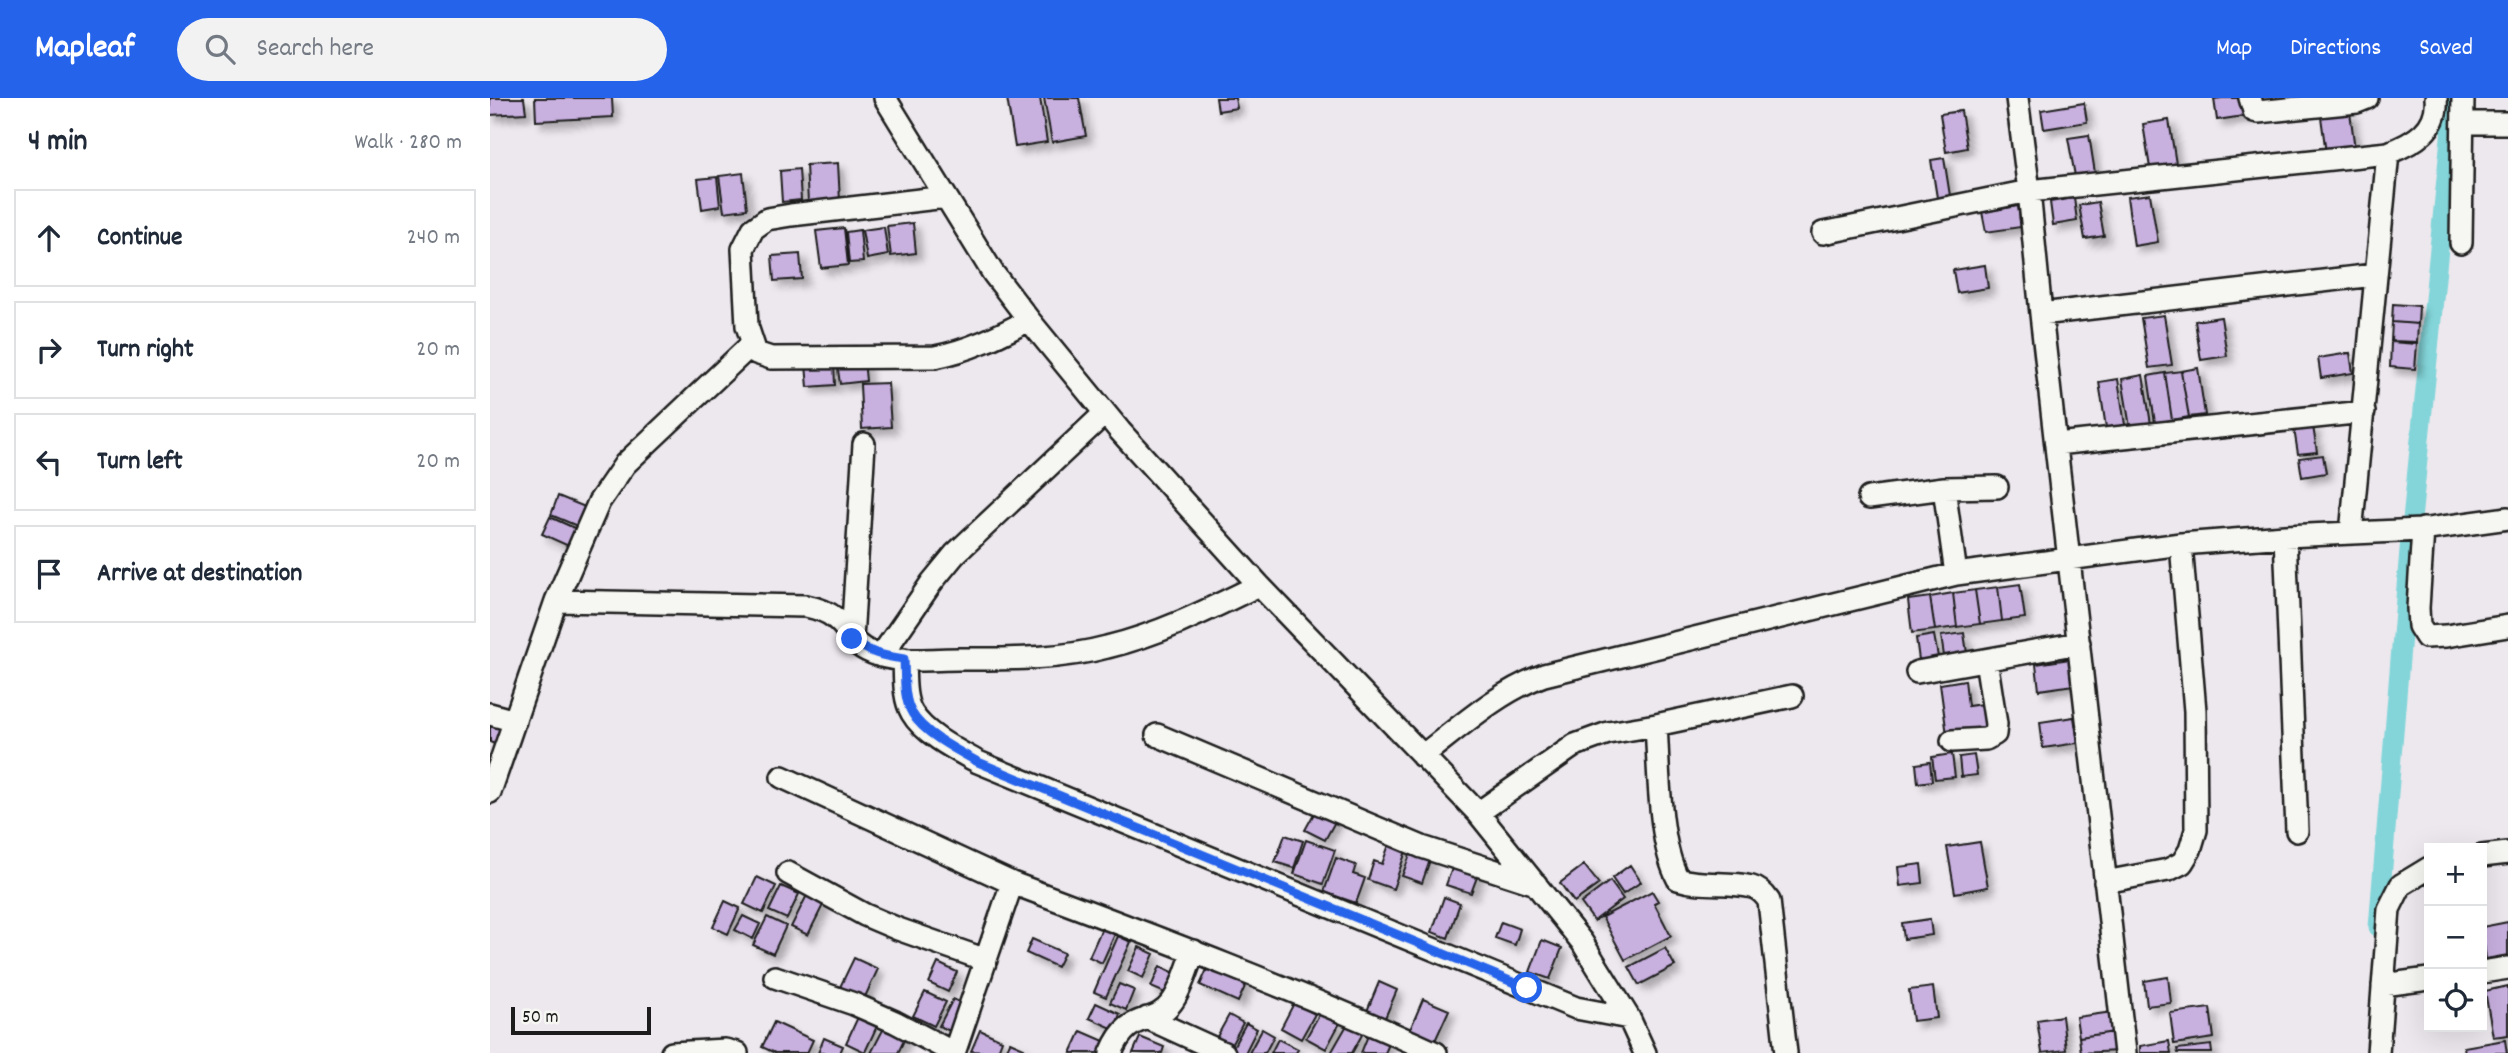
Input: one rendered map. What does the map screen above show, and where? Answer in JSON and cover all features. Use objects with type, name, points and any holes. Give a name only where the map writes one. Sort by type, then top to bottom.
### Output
[{"type":"street","points":[[885,98],[993,273],[1029,320],[1105,413],[1259,585],[1478,813],[1582,942],[1629,1018],[1645,1053]]},
{"type":"street","points":[[2017,98],[2125,1053]]},
{"type":"street","points":[[2250,98],[2253,111],[2258,112],[2357,102],[2367,98]]},
{"type":"street","points":[[1824,233],[2029,191],[2388,153],[2411,144],[2434,122],[2436,98]]},
{"type":"street","points":[[2461,243],[2463,98]]},
{"type":"street","points":[[2464,123],[2508,123]]},
{"type":"street","points":[[2360,532],[2364,412],[2374,275],[2388,153]]},
{"type":"street","points":[[946,197],[791,215],[767,219],[753,229],[743,249],[747,326],[756,353],[771,358],[935,357],[958,353],[983,344],[1029,320]]},
{"type":"street","points":[[2041,314],[2374,275]]},
{"type":"street","points":[[491,789],[556,601],[600,502],[625,464],[751,344]]},
{"type":"street","points":[[2056,444],[2364,412]]},
{"type":"street","points":[[881,656],[932,582],[955,554],[1105,413]]},
{"type":"street","points":[[852,639],[864,444]]},
{"type":"street","points":[[1869,498],[1944,488],[1997,487]]},
{"type":"street","points":[[1944,488],[1956,574]]},
{"type":"street","points":[[1422,756],[1497,698],[1519,684],[1544,675],[1956,574],[2180,544],[2422,529],[2508,518]]},
{"type":"street","points":[[2422,529],[2418,608],[2419,626],[2426,637],[2508,626]]},
{"type":"street","points":[[2286,536],[2297,831]]},
{"type":"street","points":[[2105,882],[2168,870],[2182,863],[2190,850],[2196,830],[2195,711],[2180,544]]},
{"type":"street","points":[[556,601],[806,606],[823,610],[837,618],[852,639],[865,650],[881,656],[904,659],[1019,659],[1105,648],[1178,624],[1259,585]]},
{"type":"street","points":[[1917,671],[2079,643]]},
{"type":"street","points":[[904,659],[907,699],[912,713],[921,724],[952,748],[978,762],[1576,1008],[1629,1018]]},
{"type":"street","points":[[1952,741],[1986,739],[1995,734],[1996,724],[1986,660]]},
{"type":"street","points":[[1478,813],[1576,745],[1608,733],[1791,696]]},
{"type":"street","points":[[490,714],[515,721]]},
{"type":"street","points":[[1656,725],[1665,840],[1669,862],[1678,879],[1696,884],[1754,887],[1764,893],[1769,901],[1786,1053]]},
{"type":"street","points":[[1157,735],[1422,847],[1537,885]]},
{"type":"street","points":[[782,777],[1012,883],[1194,951],[1364,1020],[1436,1053]]},
{"type":"street","points":[[2487,855],[2508,853]]},
{"type":"street","points":[[2378,1053],[2389,909],[2401,885],[2424,871]]},
{"type":"street","points":[[788,873],[887,925],[986,960]]},
{"type":"street","points":[[775,977],[854,1004],[954,1053],[1012,883]]},
{"type":"street","points":[[1111,1053],[1121,1031],[1132,1023],[1161,1013],[1172,1002],[1194,951]]},
{"type":"street","points":[[2487,971],[2508,968]]},
{"type":"street","points":[[2383,985],[2424,980]]},
{"type":"street","points":[[1147,1018],[1224,1053]]},
{"type":"street","points":[[672,1053],[724,1050],[737,1053]]},
{"type":"building","points":[[490,98],[524,98],[526,113],[490,115]]},
{"type":"building","points":[[535,98],[612,98],[613,117],[536,121]]},
{"type":"building","points":[[1007,98],[1040,98],[1047,142],[1015,147]]},
{"type":"building","points":[[1044,98],[1079,98],[1086,136],[1052,142]]},
{"type":"building","points":[[1216,98],[1235,98],[1237,108],[1218,111]]},
{"type":"building","points":[[2247,98],[2250,115],[2217,120],[2214,99]]},
{"type":"building","points":[[2084,103],[2087,122],[2044,129],[2041,110]]},
{"type":"building","points":[[1961,111],[1967,148],[1946,152],[1940,114]]},
{"type":"building","points":[[2350,112],[2355,149],[2326,153],[2321,117]]},
{"type":"building","points":[[2169,120],[2176,164],[2150,168],[2143,124]]},
{"type":"building","points":[[2089,135],[2095,173],[2075,176],[2068,138]]},
{"type":"building","points":[[1944,158],[1951,202],[1938,204],[1931,160]]},
{"type":"building","points":[[838,163],[840,201],[808,203],[806,165]]},
{"type":"building","points":[[799,169],[801,200],[782,202],[780,171]]},
{"type":"building","points":[[743,173],[747,209],[724,212],[719,176]]},
{"type":"building","points":[[717,177],[720,206],[702,209],[698,179]]},
{"type":"building","points":[[2150,194],[2158,242],[2134,246],[2127,197]]},
{"type":"building","points":[[2074,198],[2077,221],[2053,225],[2050,202]]},
{"type":"building","points":[[2098,202],[2104,236],[2085,239],[2079,205]]},
{"type":"building","points":[[2018,206],[2021,227],[1986,232],[1982,212]]},
{"type":"building","points":[[913,223],[916,253],[891,256],[887,226]]},
{"type":"building","points":[[884,227],[888,255],[867,259],[862,230]]},
{"type":"building","points":[[844,228],[848,265],[821,268],[816,231]]},
{"type":"building","points":[[860,230],[863,262],[849,263],[846,232]]},
{"type":"building","points":[[800,254],[802,279],[774,281],[772,256]]},
{"type":"building","points":[[1985,265],[1988,288],[1957,293],[1953,270]]},
{"type":"building","points":[[2393,304],[2419,306],[2418,324],[2392,322]]},
{"type":"building","points":[[2164,315],[2172,365],[2149,368],[2141,318]]},
{"type":"building","points":[[2221,317],[2227,356],[2201,360],[2195,321]]},
{"type":"building","points":[[2392,322],[2418,324],[2417,342],[2391,341]]},
{"type":"building","points":[[2391,342],[2417,344],[2415,369],[2390,367]]},
{"type":"building","points":[[2350,353],[2353,373],[2321,378],[2318,358]]},
{"type":"building","points":[[864,360],[866,381],[840,384],[837,363]]},
{"type":"building","points":[[834,362],[835,385],[808,387],[806,365]]},
{"type":"building","points":[[2198,368],[2205,415],[2189,417],[2181,371]]},
{"type":"building","points":[[2181,371],[2189,417],[2172,420],[2165,373]]},
{"type":"building","points":[[2165,373],[2172,420],[2155,423],[2148,376]]},
{"type":"building","points":[[2143,375],[2151,424],[2130,427],[2122,379]]},
{"type":"building","points":[[2118,379],[2125,425],[2106,428],[2099,382]]},
{"type":"building","points":[[888,383],[891,427],[862,429],[860,384]]},
{"type":"building","points":[[2313,426],[2317,452],[2298,454],[2294,429]]},
{"type":"building","points":[[2323,455],[2326,473],[2302,477],[2299,458]]},
{"type":"building","points":[[558,496],[590,509],[582,528],[551,515]]},
{"type":"building","points":[[550,517],[581,531],[573,548],[542,534]]},
{"type":"building","points":[[2020,584],[2025,618],[2002,621],[1998,587]]},
{"type":"building","points":[[1998,587],[2002,621],[1980,624],[1975,590]]},
{"type":"building","points":[[1975,590],[1980,624],[1957,627],[1953,593]]},
{"type":"building","points":[[1953,593],[1957,627],[1935,630],[1930,597]]},
{"type":"building","points":[[1930,597],[1935,630],[1912,633],[1908,600]]},
{"type":"building","points":[[1964,633],[1967,653],[1944,656],[1941,636]]},
{"type":"building","points":[[1934,635],[1938,657],[1919,660],[1916,638]]},
{"type":"building","points":[[2070,659],[2074,685],[2039,690],[2036,664]]},
{"type":"building","points":[[1965,680],[1968,706],[1989,703],[1992,729],[1947,735],[1940,684]]},
{"type":"building","points":[[490,717],[510,724],[501,747],[490,742]]},
{"type":"building","points":[[2074,717],[2078,743],[2043,748],[2040,722]]},
{"type":"building","points":[[1952,754],[1955,777],[1935,779],[1932,757]]},
{"type":"building","points":[[1974,755],[1977,775],[1961,777],[1959,757]]},
{"type":"building","points":[[1930,762],[1932,781],[1918,783],[1916,764]]},
{"type":"building","points":[[1317,808],[1337,818],[1325,840],[1305,830]]},
{"type":"building","points":[[1285,835],[1303,841],[1294,868],[1275,862]]},
{"type":"building","points":[[1306,840],[1335,850],[1323,884],[1294,874]]},
{"type":"building","points":[[1390,842],[1407,848],[1393,889],[1368,880],[1374,861],[1382,864]]},
{"type":"building","points":[[1980,842],[1988,887],[1955,893],[1947,847]]},
{"type":"building","points":[[1412,850],[1431,857],[1422,883],[1402,876]]},
{"type":"building","points":[[1336,858],[1356,865],[1353,874],[1365,878],[1356,903],[1324,892]]},
{"type":"building","points":[[1455,860],[1480,869],[1471,893],[1446,885]]},
{"type":"building","points":[[1921,864],[1923,883],[1900,886],[1898,867]]},
{"type":"building","points":[[1584,865],[1599,884],[1574,902],[1560,883]]},
{"type":"building","points":[[1630,865],[1641,882],[1623,894],[1612,878]]},
{"type":"building","points":[[757,877],[776,886],[763,913],[744,904]]},
{"type":"building","points":[[1610,881],[1623,899],[1594,921],[1581,903]]},
{"type":"building","points":[[781,886],[799,894],[787,919],[769,911]]},
{"type":"building","points":[[1652,891],[1658,901],[1654,903],[1671,936],[1625,960],[1602,917]]},
{"type":"building","points":[[808,893],[825,901],[808,935],[791,927]]},
{"type":"building","points":[[1444,897],[1460,903],[1448,938],[1432,932]]},
{"type":"building","points":[[725,901],[740,908],[728,934],[713,927]]},
{"type":"building","points":[[743,916],[760,924],[753,939],[735,930]]},
{"type":"building","points":[[767,917],[786,926],[773,954],[753,945]]},
{"type":"building","points":[[1930,919],[1932,935],[1904,939],[1902,923]]},
{"type":"building","points":[[1501,922],[1520,929],[1515,945],[1495,938]]},
{"type":"building","points":[[2508,922],[2508,955],[2487,959],[2487,926]]},
{"type":"building","points":[[1102,928],[1115,934],[1102,963],[1089,957]]},
{"type":"building","points":[[1118,936],[1131,942],[1106,997],[1094,992]]},
{"type":"building","points":[[1032,939],[1064,953],[1057,967],[1026,953]]},
{"type":"building","points":[[1542,940],[1562,948],[1550,979],[1530,972]]},
{"type":"building","points":[[1139,947],[1154,954],[1143,978],[1128,971]]},
{"type":"building","points":[[1665,948],[1675,966],[1639,985],[1629,967]]},
{"type":"building","points":[[854,958],[878,969],[864,999],[840,987]]},
{"type":"building","points":[[938,963],[957,972],[948,992],[929,983]]},
{"type":"building","points":[[1209,965],[1247,982],[1238,1002],[1200,985]]},
{"type":"building","points":[[1160,966],[1181,976],[1172,996],[1151,987]]},
{"type":"building","points":[[2168,977],[2171,1003],[2147,1006],[2144,981]]},
{"type":"building","points":[[1379,982],[1397,990],[1385,1018],[1367,1011]]},
{"type":"building","points":[[1119,984],[1134,990],[1126,1010],[1110,1003]]},
{"type":"building","points":[[2508,986],[2508,1035],[2493,1037],[2487,991]]},
{"type":"building","points":[[1933,987],[1937,1018],[1913,1021],[1909,990]]},
{"type":"building","points":[[925,992],[946,1002],[934,1026],[913,1016]]},
{"type":"building","points":[[953,999],[967,1006],[954,1033],[939,1026]]},
{"type":"building","points":[[1423,999],[1449,1010],[1434,1043],[1409,1032]]},
{"type":"building","points":[[1096,1003],[1120,1014],[1114,1029],[1089,1018]]},
{"type":"building","points":[[1294,1003],[1315,1014],[1301,1039],[1281,1028]]},
{"type":"building","points":[[2210,1008],[2214,1038],[2174,1044],[2170,1013]]},
{"type":"building","points":[[2113,1012],[2115,1032],[2079,1037],[2076,1017]]},
{"type":"building","points":[[1320,1013],[1340,1023],[1326,1049],[1306,1038]]},
{"type":"building","points":[[1229,1015],[1243,1023],[1229,1049],[1214,1042]]},
{"type":"building","points":[[2062,1016],[2066,1050],[2042,1053],[2037,1020]]},
{"type":"building","points":[[858,1017],[877,1026],[865,1052],[846,1043]]},
{"type":"building","points":[[774,1022],[813,1040],[807,1053],[775,1053],[762,1047]]},
{"type":"building","points":[[1246,1023],[1257,1029],[1245,1053],[1239,1053],[1232,1049]]},
{"type":"building","points":[[1347,1025],[1363,1033],[1352,1053],[1331,1053]]},
{"type":"building","points":[[885,1026],[906,1036],[898,1053],[871,1053]]},
{"type":"building","points":[[1262,1029],[1274,1036],[1265,1053],[1249,1053]]},
{"type":"building","points":[[980,1030],[1002,1040],[997,1053],[971,1051]]},
{"type":"building","points":[[1081,1031],[1111,1044],[1107,1053],[1071,1053]]},
{"type":"building","points":[[2115,1032],[2118,1051],[2081,1053],[2079,1037]]},
{"type":"building","points":[[1369,1033],[1390,1042],[1385,1053],[1361,1053]]},
{"type":"building","points":[[1140,1037],[1164,1047],[1162,1053],[1133,1053]]},
{"type":"building","points":[[824,1038],[843,1046],[840,1053],[818,1053]]},
{"type":"building","points":[[1278,1039],[1298,1049],[1296,1053],[1271,1053]]},
{"type":"building","points":[[2505,1040],[2507,1053],[2465,1053],[2464,1047]]},
{"type":"building","points":[[2169,1041],[2171,1053],[2140,1053],[2140,1046]]},
{"type":"building","points":[[1010,1042],[1024,1048],[1022,1053],[1005,1053]]},
{"type":"building","points":[[2211,1045],[2212,1053],[2178,1053],[2177,1049]]},
{"type":"waterway","points":[[2378,927],[2409,550],[2454,98]]},
{"type":"route","points":[[852,639],[865,650],[881,656],[904,659],[907,699],[912,713],[921,724],[952,748],[978,762],[1527,988]]}]
